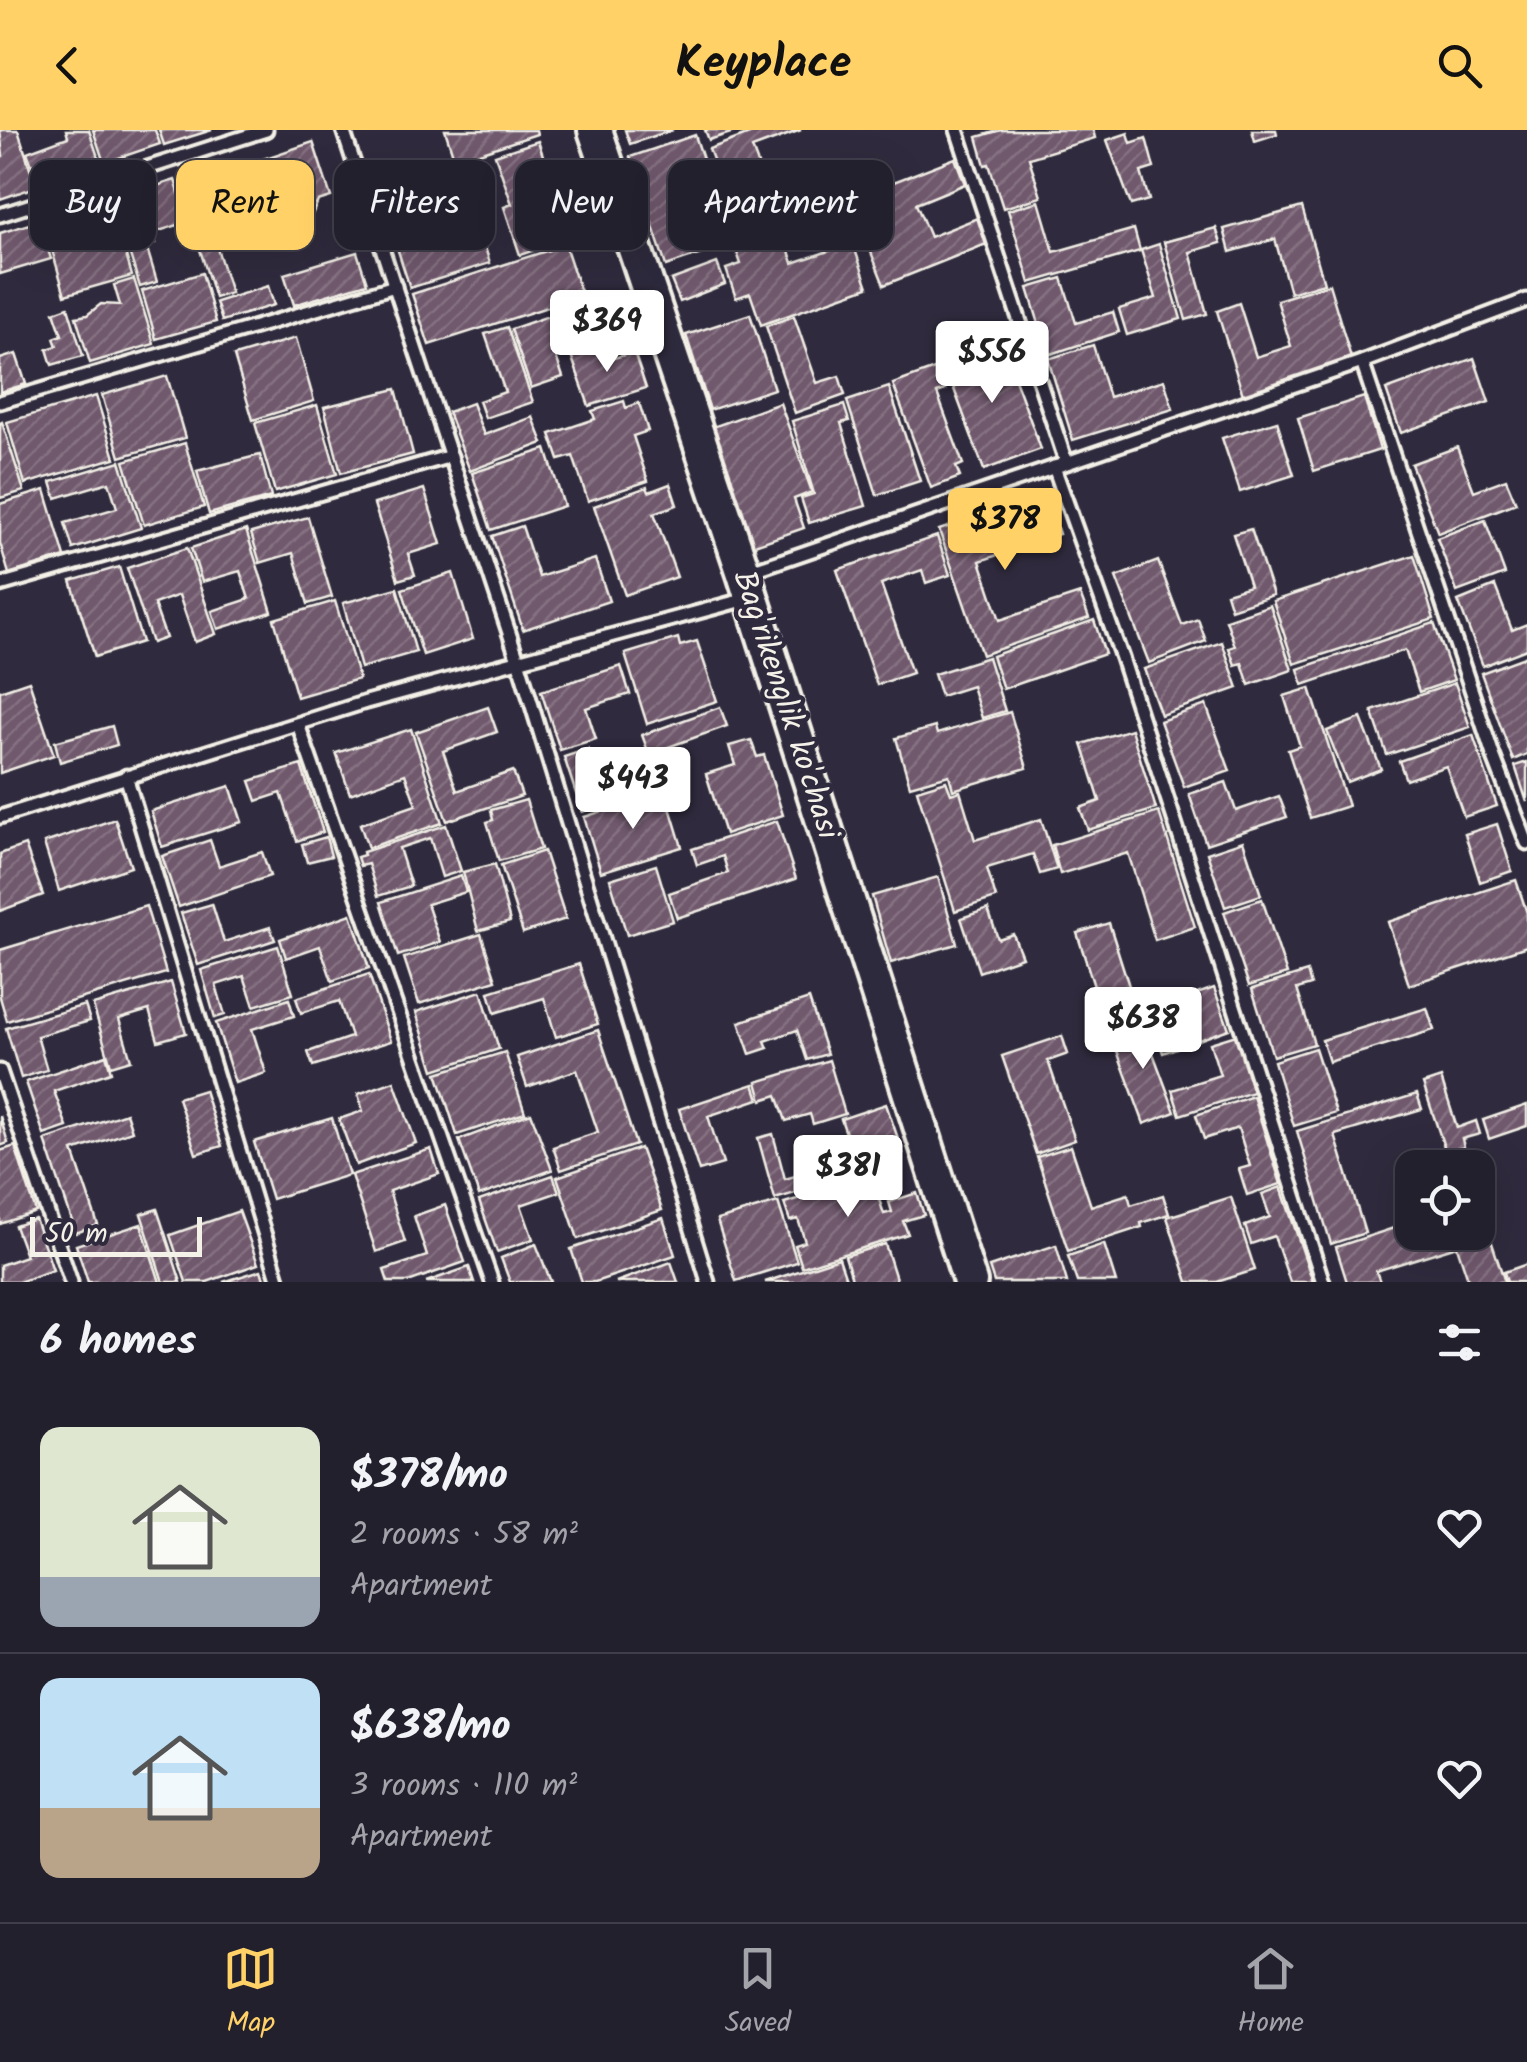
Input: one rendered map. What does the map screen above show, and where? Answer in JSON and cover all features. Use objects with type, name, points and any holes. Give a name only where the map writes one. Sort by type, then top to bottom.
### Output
[{"type":"main road","name":"Bag'rikenglik ko'chasi","points":[[595,130],[747,586],[970,1282]]},
{"type":"lane","points":[[0,214],[266,130]]},
{"type":"lane","points":[[343,130],[518,660],[708,1282]]},
{"type":"lane","points":[[957,130],[1322,1282]]},
{"type":"lane","points":[[0,402],[395,286]]},
{"type":"lane","points":[[0,817],[366,702],[518,660],[747,586],[1060,464],[1362,362],[1527,300]]},
{"type":"lane","points":[[1362,362],[1493,755],[1527,843]]},
{"type":"lane","points":[[0,585],[451,456]]},
{"type":"lane","points":[[298,724],[492,1282]]},
{"type":"lane","points":[[126,776],[278,1282]]},
{"type":"lane","points":[[0,1072],[71,1282]]},
{"type":"building","points":[[0,130],[18,130],[30,168],[30,189],[0,199],[0,157]]},
{"type":"building","points":[[66,130],[89,130],[99,160],[30,160],[27,152],[68,137]]},
{"type":"building","points":[[93,130],[155,130],[160,144],[103,160]]},
{"type":"building","points":[[159,130],[212,130],[164,145]]},
{"type":"building","points":[[445,130],[536,130],[537,134],[455,160]]},
{"type":"building","points":[[625,130],[673,130],[630,144]]},
{"type":"building","points":[[705,130],[740,130],[709,140]]},
{"type":"building","points":[[760,130],[801,130],[752,148],[756,160],[713,160],[709,149]]},
{"type":"building","points":[[1001,130],[1093,130],[1095,138],[1029,158],[1041,197],[1003,208],[977,137]]},
{"type":"building","points":[[1252,130],[1276,130],[1277,134],[1255,141]]},
{"type":"building","points":[[1128,133],[1131,143],[1146,138],[1154,168],[1141,172],[1149,200],[1131,205],[1107,140]]},
{"type":"building","points":[[695,135],[703,160],[668,160],[668,250],[713,250],[666,266],[648,212],[648,160],[630,157]]},
{"type":"building","points":[[538,141],[544,160],[515,160],[515,240],[504,207],[512,204],[495,155]]},
{"type":"building","points":[[313,142],[331,197],[318,201],[314,210],[314,160],[260,160]]},
{"type":"building","points":[[955,158],[965,184],[916,204],[930,237],[980,217],[989,243],[884,285],[870,250],[893,250],[893,182]]},
{"type":"building","points":[[175,180],[176,183],[176,226],[156,232],[156,186]]},
{"type":"building","points":[[1039,201],[1054,252],[1134,229],[1140,251],[1030,283],[1008,210]]},
{"type":"building","points":[[1302,207],[1324,283],[1290,293],[1275,239],[1230,252],[1224,229]]},
{"type":"building","points":[[30,224],[30,250],[48,250],[51,259],[0,274],[0,233]]},
{"type":"building","points":[[1216,228],[1221,243],[1190,252],[1207,314],[1186,320],[1164,242]]},
{"type":"building","points":[[1159,244],[1181,319],[1127,335],[1119,309],[1156,298],[1141,250]]},
{"type":"building","points":[[52,250],[125,250],[132,276],[65,295]]},
{"type":"building","points":[[129,250],[147,250],[157,282],[140,287]]},
{"type":"building","points":[[200,250],[218,250],[231,293],[215,298]]},
{"type":"building","points":[[398,250],[486,250],[490,263],[410,288]]},
{"type":"building","points":[[549,250],[567,250],[582,296],[429,345],[412,294]]},
{"type":"building","points":[[736,250],[789,250],[793,263],[832,250],[855,250],[868,287],[761,325],[750,293],[736,298],[726,269],[741,264]]},
{"type":"building","points":[[357,252],[367,283],[294,305],[284,274]]},
{"type":"building","points":[[717,263],[725,284],[680,302],[671,280]]},
{"type":"building","points":[[202,273],[216,322],[156,339],[142,291]]},
{"type":"building","points":[[1062,278],[1076,323],[1113,312],[1119,332],[1045,356],[1028,288]]},
{"type":"building","points":[[134,279],[154,344],[90,363],[76,317],[87,315],[101,304],[120,305],[114,285]]},
{"type":"building","points":[[1329,284],[1352,361],[1243,395],[1217,311],[1239,303],[1256,357],[1291,346],[1277,300]]},
{"type":"building","points":[[268,286],[274,305],[222,321],[216,302]]},
{"type":"building","points":[[586,303],[592,321],[549,336],[563,377],[531,388],[511,329]]},
{"type":"building","points":[[68,307],[83,356],[52,365],[47,349],[57,346],[54,338],[62,335],[54,312]]},
{"type":"building","points":[[750,314],[774,389],[710,410],[686,335]]},
{"type":"building","points":[[794,316],[817,383],[839,376],[845,395],[795,413],[766,326]]},
{"type":"building","points":[[507,327],[533,402],[485,418],[479,401],[505,392],[485,334]]},
{"type":"building","points":[[296,338],[314,401],[253,420],[234,356]]},
{"type":"building","points":[[1001,341],[1041,449],[984,470],[944,362]]},
{"type":"building","points":[[599,345],[604,361],[634,352],[646,388],[589,406],[571,355]]},
{"type":"building","points":[[1093,345],[1109,397],[1164,380],[1173,409],[1073,440],[1048,359]]},
{"type":"building","points":[[16,354],[26,384],[0,392],[0,359]]},
{"type":"building","points":[[1474,358],[1489,402],[1401,433],[1386,390]]},
{"type":"building","points":[[937,368],[945,390],[937,393],[963,464],[956,467],[960,477],[931,488],[893,384]]},
{"type":"building","points":[[167,376],[185,438],[120,457],[102,395]]},
{"type":"building","points":[[889,387],[920,481],[877,495],[847,401]]},
{"type":"building","points":[[396,389],[413,454],[341,473],[324,407]]},
{"type":"building","points":[[96,396],[115,458],[25,484],[7,422]]},
{"type":"building","points":[[1364,397],[1380,450],[1314,471],[1298,418]]},
{"type":"building","points":[[624,401],[626,408],[639,403],[648,431],[633,436],[648,481],[588,501],[573,456],[559,460],[550,434],[595,419],[592,411]]},
{"type":"building","points":[[472,403],[484,435],[533,417],[543,443],[470,471],[448,412]]},
{"type":"building","points":[[780,403],[812,492],[794,499],[804,528],[752,546],[710,428]]},
{"type":"building","points":[[317,405],[337,474],[275,492],[255,423]]},
{"type":"building","points":[[844,405],[849,421],[841,423],[866,506],[809,523],[801,498],[814,494],[792,421]]},
{"type":"building","points":[[1277,421],[1294,475],[1240,492],[1222,438]]},
{"type":"building","points":[[0,423],[24,491],[0,498]]},
{"type":"building","points":[[185,443],[204,507],[144,525],[124,461]]},
{"type":"building","points":[[1457,447],[1474,491],[1506,479],[1516,503],[1438,533],[1411,464]]},
{"type":"building","points":[[546,449],[564,506],[491,530],[472,473]]},
{"type":"building","points":[[260,455],[271,497],[209,514],[197,471]]},
{"type":"building","points":[[120,461],[141,528],[73,549],[65,523],[117,508],[109,482],[56,498],[51,482]]},
{"type":"building","points":[[670,484],[677,505],[654,513],[677,577],[625,595],[594,506],[647,487],[649,492]]},
{"type":"building","points":[[424,489],[441,544],[408,554],[415,575],[398,580],[374,504]]},
{"type":"building","points":[[45,490],[65,557],[9,574],[0,543],[0,504]]},
{"type":"building","points":[[1046,494],[1059,534],[980,561],[1000,620],[1080,594],[1089,618],[982,655],[939,530]]},
{"type":"building","points":[[308,517],[332,597],[308,604],[293,553],[260,563],[251,533]]},
{"type":"building","points":[[1485,520],[1505,574],[1457,592],[1437,538]]},
{"type":"building","points":[[522,526],[539,577],[595,559],[609,601],[523,630],[492,536]]},
{"type":"building","points":[[1251,529],[1273,595],[1231,609],[1226,593],[1250,586],[1233,534]]},
{"type":"building","points":[[246,530],[272,612],[218,629],[212,611],[249,599],[240,571],[202,582],[191,548]]},
{"type":"building","points":[[937,536],[950,575],[926,583],[922,570],[881,584],[912,673],[877,685],[837,570]]},
{"type":"building","points":[[187,548],[216,634],[195,642],[179,595],[154,604],[166,638],[152,643],[127,568]]},
{"type":"building","points":[[1414,555],[1434,619],[1294,664],[1273,601]]},
{"type":"building","points":[[1158,561],[1182,625],[1198,619],[1206,641],[1149,663],[1116,577]]},
{"type":"building","points":[[119,567],[142,642],[95,657],[71,581]]},
{"type":"building","points":[[453,573],[473,639],[423,655],[402,589]]},
{"type":"building","points":[[1495,586],[1512,630],[1527,624],[1527,649],[1483,666],[1458,601]]},
{"type":"building","points":[[397,588],[416,652],[361,668],[343,603]]},
{"type":"building","points":[[335,601],[359,679],[297,697],[274,619]]},
{"type":"building","points":[[1270,605],[1292,670],[1249,685],[1242,663],[1235,665],[1229,648],[1235,646],[1226,620]]},
{"type":"building","points":[[1094,620],[1105,654],[1003,689],[992,656]]},
{"type":"building","points":[[1434,623],[1454,680],[1419,692],[1405,650],[1303,685],[1298,669]]},
{"type":"building","points":[[678,638],[680,646],[697,641],[717,701],[647,724],[625,654]]},
{"type":"building","points":[[1222,642],[1238,688],[1161,715],[1144,669]]},
{"type":"building","points":[[1527,656],[1527,754],[1513,760],[1481,673]]},
{"type":"building","points":[[988,657],[1005,711],[982,718],[972,686],[941,696],[934,674]]},
{"type":"building","points":[[621,666],[630,694],[586,708],[596,739],[560,750],[541,691]]},
{"type":"building","points":[[29,681],[54,755],[0,773],[0,691]]},
{"type":"building","points":[[1455,683],[1470,727],[1387,755],[1372,711]]},
{"type":"building","points":[[1310,688],[1348,806],[1310,818],[1288,750],[1300,746],[1284,696]]},
{"type":"building","points":[[1206,705],[1230,771],[1184,787],[1160,721]]},
{"type":"building","points":[[488,707],[497,732],[443,751],[457,791],[513,771],[522,796],[447,821],[416,732]]},
{"type":"building","points":[[720,707],[727,726],[649,754],[642,735]]},
{"type":"building","points":[[1010,712],[1027,768],[953,790],[949,775],[910,786],[896,738],[935,727],[937,734]]},
{"type":"building","points":[[1361,718],[1381,769],[1347,782],[1327,731]]},
{"type":"building","points":[[112,726],[117,745],[60,762],[55,742]]},
{"type":"building","points":[[411,729],[442,823],[368,848],[360,824],[416,805],[415,802],[405,774],[350,794],[336,753]]},
{"type":"building","points":[[1131,729],[1156,809],[1088,830],[1080,808],[1100,801],[1082,744]]},
{"type":"building","points":[[1473,735],[1497,806],[1464,817],[1446,766],[1406,780],[1399,761]]},
{"type":"building","points":[[751,740],[757,757],[764,755],[783,815],[725,834],[706,774],[735,765],[729,746]]},
{"type":"building","points":[[588,749],[599,784],[655,766],[662,786],[582,812],[564,757]]},
{"type":"building","points":[[1527,762],[1527,802],[1515,766]]},
{"type":"building","points":[[301,765],[323,832],[297,841],[281,793],[257,801],[250,781]]},
{"type":"building","points":[[946,781],[951,794],[960,791],[975,840],[1041,819],[1057,869],[1040,874],[1033,854],[987,868],[996,898],[955,911],[917,790]]},
{"type":"building","points":[[1226,782],[1236,811],[1279,796],[1287,817],[1206,844],[1189,794]]},
{"type":"building","points":[[230,786],[242,822],[162,847],[151,811]]},
{"type":"building","points":[[665,791],[682,847],[601,872],[584,817]]},
{"type":"building","points":[[526,800],[541,849],[499,861],[487,822],[493,820],[491,810]]},
{"type":"building","points":[[1159,812],[1195,927],[1155,940],[1128,853],[1060,874],[1052,845]]},
{"type":"building","points":[[115,819],[131,867],[59,891],[44,843]]},
{"type":"building","points":[[777,821],[796,879],[677,918],[669,893],[728,873],[723,856],[697,865],[692,849]]},
{"type":"building","points":[[1497,824],[1512,871],[1480,882],[1465,834]]},
{"type":"building","points":[[446,825],[461,871],[442,877],[430,838],[399,848],[411,886],[378,896],[368,864],[360,866],[357,857]]},
{"type":"building","points":[[326,837],[331,856],[307,862],[302,844]]},
{"type":"building","points":[[210,840],[219,866],[262,852],[270,876],[179,907],[162,856]]},
{"type":"building","points":[[1243,841],[1261,895],[1225,907],[1207,853]]},
{"type":"building","points":[[25,845],[43,895],[0,911],[0,854]]},
{"type":"building","points":[[544,851],[566,919],[523,933],[501,865]]},
{"type":"building","points":[[495,864],[510,922],[478,931],[463,872]]},
{"type":"building","points":[[656,865],[673,921],[627,935],[610,879]]},
{"type":"building","points":[[461,876],[466,892],[427,904],[440,942],[398,956],[381,902]]},
{"type":"building","points":[[938,877],[957,944],[891,963],[872,896]]},
{"type":"building","points":[[1516,880],[1527,913],[1527,946],[1409,985],[1388,922]]},
{"type":"building","points":[[1262,899],[1287,974],[1249,986],[1224,912]]},
{"type":"building","points":[[212,904],[224,942],[270,927],[275,940],[198,965],[181,913]]},
{"type":"building","points":[[146,906],[166,973],[7,1021],[0,997],[0,950]]},
{"type":"building","points":[[988,909],[998,939],[1013,934],[1022,957],[979,972],[961,918]]},
{"type":"building","points":[[351,914],[369,968],[332,981],[320,946],[286,958],[280,939]]},
{"type":"building","points":[[1109,923],[1135,1005],[1103,1015],[1077,933]]},
{"type":"building","points":[[481,934],[496,980],[419,1004],[404,958]]},
{"type":"building","points":[[278,946],[293,994],[254,1006],[244,976],[216,985],[225,1015],[215,1018],[201,970]]},
{"type":"building","points":[[579,964],[598,1024],[556,1037],[544,998],[495,1013],[489,992]]},
{"type":"building","points":[[1307,972],[1311,985],[1297,989],[1314,1044],[1273,1056],[1252,989]]},
{"type":"building","points":[[369,974],[391,1041],[313,1066],[308,1052],[351,1037],[339,1001],[301,1013],[296,998]]},
{"type":"building","points":[[171,982],[186,1033],[158,1041],[149,1010],[119,1019],[131,1060],[111,1066],[93,1005]]},
{"type":"building","points":[[1214,988],[1229,1029],[1163,1053],[1148,1011]]},
{"type":"building","points":[[481,991],[499,1049],[434,1070],[416,1012]]},
{"type":"building","points":[[289,999],[294,1016],[252,1029],[266,1073],[235,1083],[216,1023]]},
{"type":"building","points":[[809,999],[827,1054],[807,1060],[797,1030],[765,1041],[768,1048],[750,1054],[739,1022]]},
{"type":"building","points":[[85,1005],[90,1021],[37,1036],[47,1070],[21,1078],[6,1028]]},
{"type":"building","points":[[1427,1008],[1434,1030],[1329,1062],[1322,1040]]},
{"type":"building","points":[[1141,1021],[1175,1112],[1144,1124],[1110,1032]]},
{"type":"building","points":[[598,1030],[636,1145],[561,1170],[553,1147],[598,1132],[577,1070],[527,1087],[517,1057]]},
{"type":"building","points":[[1236,1035],[1253,1092],[1180,1115],[1172,1090],[1220,1075],[1210,1043]]},
{"type":"building","points":[[1062,1036],[1068,1054],[1048,1061],[1075,1140],[1036,1154],[1002,1056]]},
{"type":"building","points":[[1315,1048],[1336,1113],[1294,1126],[1274,1061]]},
{"type":"building","points":[[505,1052],[525,1113],[457,1135],[437,1073]]},
{"type":"building","points":[[106,1055],[111,1072],[54,1091],[67,1127],[44,1135],[26,1082]]},
{"type":"building","points":[[829,1060],[845,1114],[813,1124],[810,1114],[786,1121],[777,1095],[762,1100],[757,1082]]},
{"type":"building","points":[[1441,1078],[1457,1128],[1476,1121],[1480,1134],[1462,1139],[1464,1147],[1445,1150],[1423,1084]]},
{"type":"building","points":[[394,1081],[416,1143],[356,1165],[339,1119],[363,1111],[358,1094]]},
{"type":"building","points":[[754,1084],[759,1099],[708,1116],[723,1164],[699,1171],[679,1109]]},
{"type":"building","points":[[204,1090],[222,1146],[196,1154],[178,1098]]},
{"type":"building","points":[[1417,1094],[1422,1109],[1335,1135],[1365,1233],[1331,1244],[1297,1131]]},
{"type":"building","points":[[1253,1096],[1281,1184],[1247,1195],[1239,1169],[1250,1166],[1238,1128],[1204,1139],[1196,1115]]},
{"type":"building","points":[[886,1104],[903,1153],[858,1168],[841,1119]]},
{"type":"building","points":[[1527,1105],[1527,1126],[1489,1139],[1483,1120]]},
{"type":"building","points":[[126,1113],[132,1131],[73,1151],[98,1225],[76,1233],[45,1140]]},
{"type":"building","points":[[531,1113],[552,1170],[479,1196],[459,1140]]},
{"type":"building","points":[[0,1116],[8,1143],[0,1146]]},
{"type":"building","points":[[332,1118],[349,1175],[272,1199],[254,1142]]},
{"type":"building","points":[[773,1134],[785,1179],[830,1166],[834,1182],[775,1199],[758,1138]]},
{"type":"building","points":[[15,1146],[36,1212],[0,1224],[0,1151]]},
{"type":"building","points":[[1071,1146],[1091,1206],[1128,1194],[1131,1205],[1163,1195],[1169,1214],[1068,1251],[1037,1157]]},
{"type":"building","points":[[640,1148],[662,1210],[578,1239],[557,1177]]},
{"type":"building","points":[[431,1149],[439,1174],[389,1191],[405,1242],[376,1252],[351,1175]]},
{"type":"building","points":[[553,1175],[559,1192],[521,1205],[533,1239],[497,1252],[479,1201]]},
{"type":"building","points":[[871,1176],[884,1214],[892,1212],[889,1202],[917,1193],[924,1215],[903,1221],[908,1234],[802,1267],[795,1245],[805,1242],[798,1219],[790,1221],[784,1203]]},
{"type":"building","points":[[1281,1187],[1313,1282],[1290,1282],[1274,1236],[1251,1244],[1245,1226],[1270,1217],[1262,1194]]},
{"type":"building","points":[[1231,1197],[1255,1270],[1217,1282],[1188,1282],[1167,1217]]},
{"type":"building","points":[[778,1202],[797,1262],[736,1281],[717,1220]]},
{"type":"building","points":[[445,1205],[465,1262],[408,1282],[388,1282],[384,1270],[427,1256],[414,1216]]},
{"type":"building","points":[[157,1209],[181,1282],[163,1282],[141,1214]]},
{"type":"building","points":[[239,1211],[258,1264],[207,1282],[186,1282],[170,1235]]},
{"type":"building","points":[[663,1218],[675,1255],[595,1282],[582,1282],[571,1249]]},
{"type":"building","points":[[35,1219],[53,1270],[19,1282],[0,1282],[0,1265],[26,1256],[15,1226]]},
{"type":"building","points":[[141,1224],[160,1282],[88,1282],[76,1245]]},
{"type":"building","points":[[1395,1228],[1395,1250],[1444,1250],[1376,1271],[1380,1282],[1347,1282],[1336,1247]]},
{"type":"building","points":[[536,1244],[551,1282],[510,1282],[501,1258]]},
{"type":"building","points":[[885,1244],[897,1282],[853,1282],[845,1256]]},
{"type":"building","points":[[1104,1244],[1116,1282],[1077,1282],[1068,1256]]},
{"type":"building","points":[[1056,1245],[1067,1282],[994,1282],[989,1267]]},
{"type":"building","points":[[1458,1250],[1494,1250],[1505,1282],[1469,1282]]},
{"type":"building","points":[[839,1258],[847,1282],[765,1282]]},
{"type":"building","points":[[671,1262],[678,1282],[616,1282]]},
{"type":"building","points":[[1527,1264],[1527,1282],[1507,1282],[1504,1272]]},
{"type":"building","points":[[469,1267],[474,1282],[426,1282]]},
{"type":"building","points":[[261,1270],[265,1282],[223,1282]]}]
